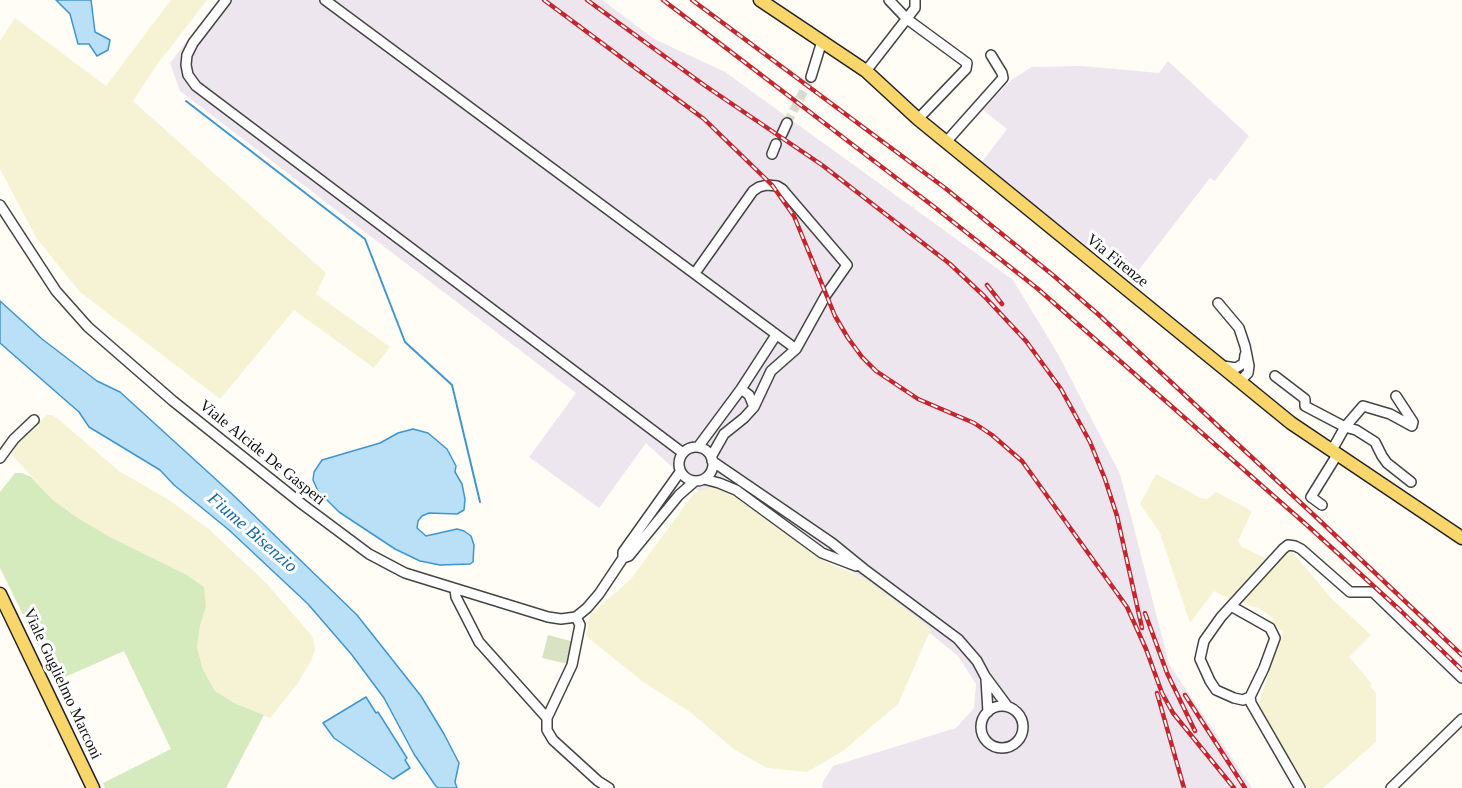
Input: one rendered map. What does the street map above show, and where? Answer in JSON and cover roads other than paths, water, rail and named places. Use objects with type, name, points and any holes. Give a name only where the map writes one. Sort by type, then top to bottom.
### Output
[{"type":"main road","name":"Via Firenze","points":[[760,0],[866,70],[918,119],[1239,382],[1335,453],[1462,538]]},
{"type":"main road","name":"Viale Guglielmo Marconi","points":[[0,594],[93,788]]},
{"type":"main road","name":"Viale Guglielmo Marconi","points":[[0,609],[84,788]]},
{"type":"street","points":[[226,0],[193,43],[187,55],[188,75],[196,86],[683,453]]},
{"type":"street","points":[[325,0],[796,349]]},
{"type":"street","points":[[888,0],[908,19],[968,66],[918,119]]},
{"type":"street","points":[[866,70],[908,19],[915,8],[915,0]]},
{"type":"street","points":[[811,77],[822,41]]},
{"type":"street","points":[[946,142],[1003,78],[1002,72],[991,55]]},
{"type":"street","points":[[782,134],[787,123]]},
{"type":"street","points":[[772,154],[776,144]]},
{"type":"street","points":[[623,558],[629,556],[679,495],[711,472],[712,459],[724,434],[754,407],[771,371],[796,349],[826,295],[847,265],[786,193],[772,185],[759,187],[753,191],[695,273]]},
{"type":"street","name":"Viale Alcide De Gasperi","points":[[0,205],[56,291],[88,327],[149,380],[302,504],[369,554],[405,573],[455,589],[548,617],[561,619],[576,617]]},
{"type":"street","points":[[1218,303],[1239,328],[1245,346],[1246,365],[1255,394]]},
{"type":"street","points":[[776,335],[741,389],[698,447],[683,453],[679,462],[680,472],[687,479],[719,483],[736,490],[822,552],[864,569]]},
{"type":"street","points":[[1216,363],[1227,368],[1246,365]]},
{"type":"street","points":[[1239,382],[1246,365]]},
{"type":"street","points":[[1275,376],[1305,399],[1305,406],[1345,427],[1356,430],[1375,442],[1387,463],[1411,482]]},
{"type":"street","points":[[741,389],[748,395],[754,407]]},
{"type":"street","points":[[1322,505],[1311,497],[1335,453],[1345,427],[1363,406],[1390,414],[1412,426],[1413,422],[1396,396]]},
{"type":"street","points":[[0,458],[34,420]]},
{"type":"street","points":[[698,447],[832,543],[958,639],[977,661],[1008,707]]},
{"type":"street","points":[[609,788],[552,740],[547,730],[547,718],[572,665],[580,625],[576,617],[587,608],[623,558],[623,552],[680,472]]},
{"type":"street","points":[[1250,697],[1244,700],[1234,698],[1216,690],[1200,659],[1204,641],[1231,606],[1288,545],[1295,546],[1350,592],[1373,592],[1462,678]]},
{"type":"street","points":[[455,589],[456,597],[479,642],[547,718]]},
{"type":"street","points":[[1231,606],[1242,610],[1270,628],[1275,638],[1250,697],[1251,703],[1300,788]]},
{"type":"street","points":[[985,676],[988,712]]},
{"type":"street","points":[[997,707],[1008,707],[1020,717],[1023,728],[1017,741],[1006,747],[994,746],[983,734],[982,722],[988,712],[997,707]]},
{"type":"street","points":[[1391,788],[1462,718]]},
{"type":"water","points":[[56,0],[91,0],[95,32],[110,40],[108,50],[97,56],[89,44],[78,44],[70,14]]},
{"type":"water","name":"Fiume Bisenzio","points":[[0,301],[42,339],[97,381],[120,392],[232,494],[357,615],[421,696],[444,734],[459,763],[455,782],[457,788],[438,788],[435,785],[414,754],[384,698],[352,655],[308,604],[229,530],[174,485],[160,470],[89,427],[79,412],[0,343]]},
{"type":"water","points":[[413,429],[428,433],[447,449],[456,466],[455,472],[462,484],[465,499],[464,510],[457,514],[429,513],[418,521],[417,528],[426,536],[457,529],[464,531],[471,536],[474,545],[473,562],[470,564],[440,565],[420,561],[395,549],[339,512],[318,491],[313,480],[314,472],[322,460],[380,443],[398,433]]},
{"type":"water","points":[[366,697],[407,758],[405,760],[410,768],[393,779],[334,738],[323,723]]},
{"type":"waterway","points":[[186,101],[365,239],[405,342],[452,385],[480,502]]},
{"type":"tunnel","points":[[787,123],[811,77]]},
{"type":"railway","points":[[544,0],[704,119],[772,185],[794,216],[835,316],[862,357],[876,371],[918,399],[974,423],[1022,461],[1127,607],[1162,693],[1173,713],[1234,788]]},
{"type":"railway","points":[[587,0],[704,85],[822,165],[950,264],[1026,341],[1061,389],[1090,442],[1105,479],[1117,516],[1142,628]]},
{"type":"railway","points":[[663,0],[1038,289],[1309,527],[1462,670]]},
{"type":"railway","points":[[692,0],[945,188],[1054,276],[1099,315],[1462,655]]},
{"type":"railway","points":[[987,285],[1002,304]]},
{"type":"railway","points":[[1145,613],[1167,673],[1195,731]]},
{"type":"railway","points":[[1157,693],[1184,788]]},
{"type":"railway","points":[[1185,695],[1245,788]]}]
